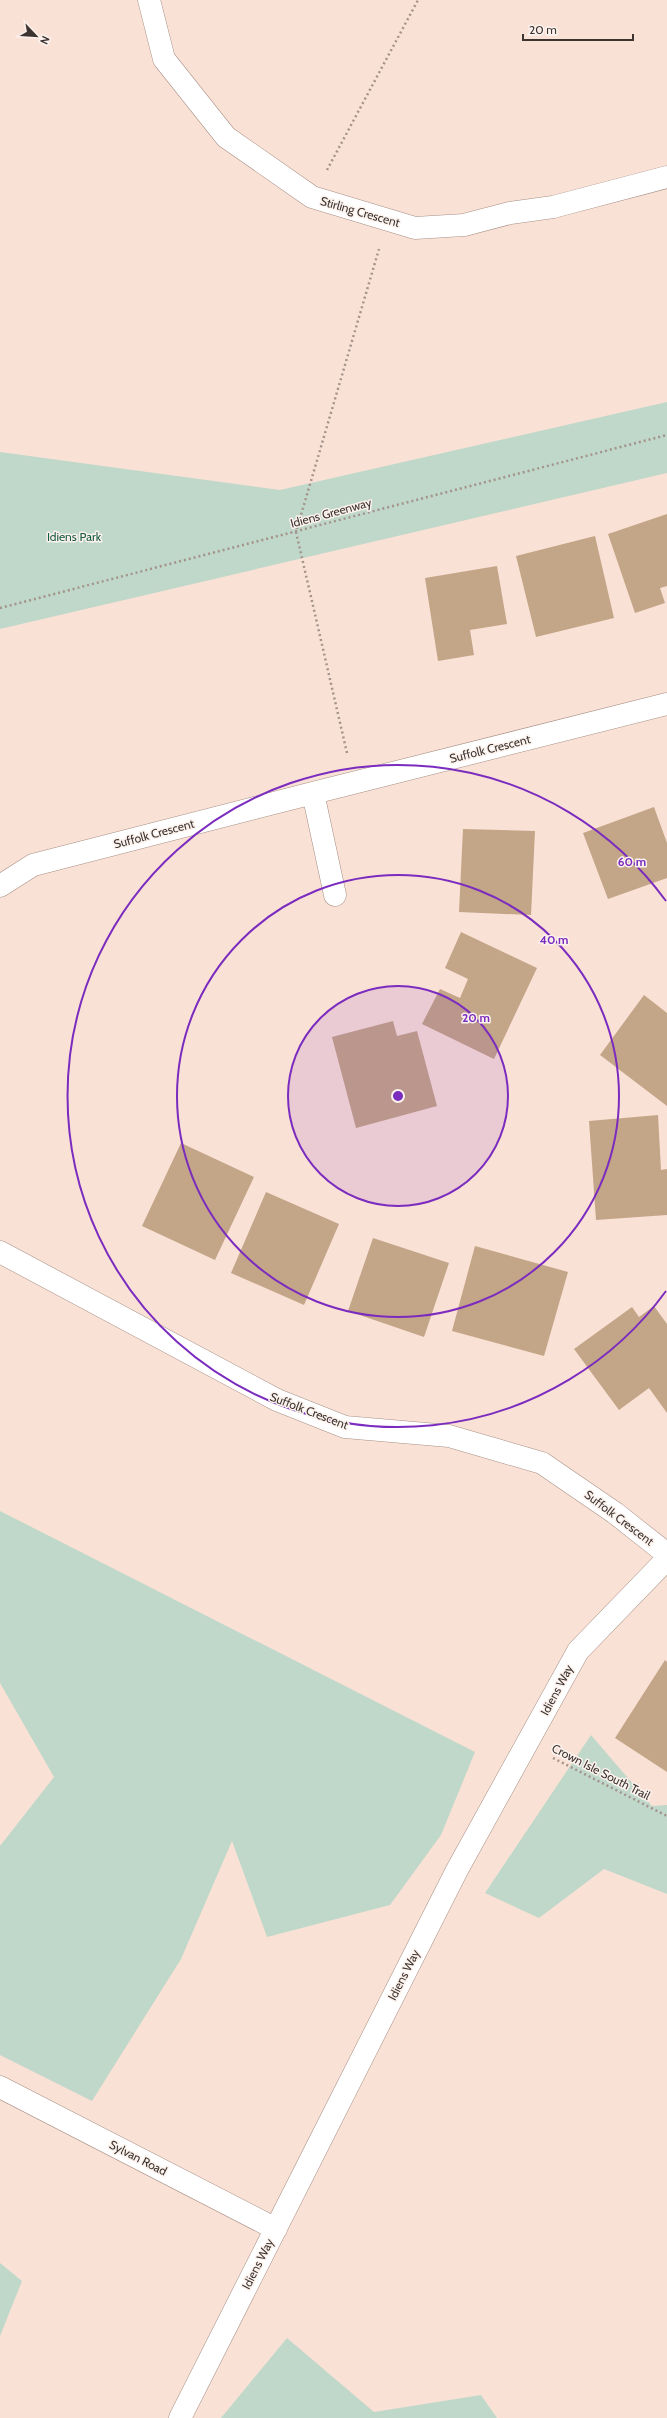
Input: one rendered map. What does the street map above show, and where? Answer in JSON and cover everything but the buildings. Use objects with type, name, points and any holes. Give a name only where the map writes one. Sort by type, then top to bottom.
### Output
[{"type":"street","name":"Stirling Crescent","points":[[150,0],[164,59],[226,137],[312,198],[415,228],[464,225],[510,213],[553,207],[667,177]]},
{"type":"street","name":"Suffolk Crescent","points":[[0,886],[33,866],[313,792],[667,704]]},
{"type":"street","points":[[313,792],[335,895]]},
{"type":"street","name":"Suffolk Crescent","points":[[0,1252],[277,1400],[345,1427],[449,1436],[542,1462],[615,1513],[667,1554]]},
{"type":"street","name":"Idiens Way","points":[[180,2418],[457,1870],[578,1651],[667,1558]]},
{"type":"street","name":"Sylvan Road","points":[[0,2087],[276,2229]]},
{"type":"path","points":[[312,198],[418,0]]},
{"type":"path","points":[[353,782],[296,532],[388,220]]},
{"type":"path","name":"Idiens Greenway","points":[[0,608],[667,435]]},
{"type":"path","name":"Crown Isle South Trail","points":[[527,1745],[667,1816]]},
{"type":"green space","name":"Idiens Park","points":[[667,402],[667,473],[0,629],[0,452],[280,490]]},
{"type":"green space","points":[[0,1511],[475,1752],[441,1835],[390,1905],[267,1937],[232,1841],[181,1959],[92,2101],[0,2055],[0,1846],[54,1777],[0,1683]]},
{"type":"green space","points":[[591,1735],[652,1806],[667,1805],[667,1894],[604,1869],[539,1918],[485,1893]]},
{"type":"green space","points":[[0,2263],[22,2281],[0,2336]]},
{"type":"green space","points":[[287,2338],[374,2412],[481,2395],[497,2418],[221,2418]]}]
